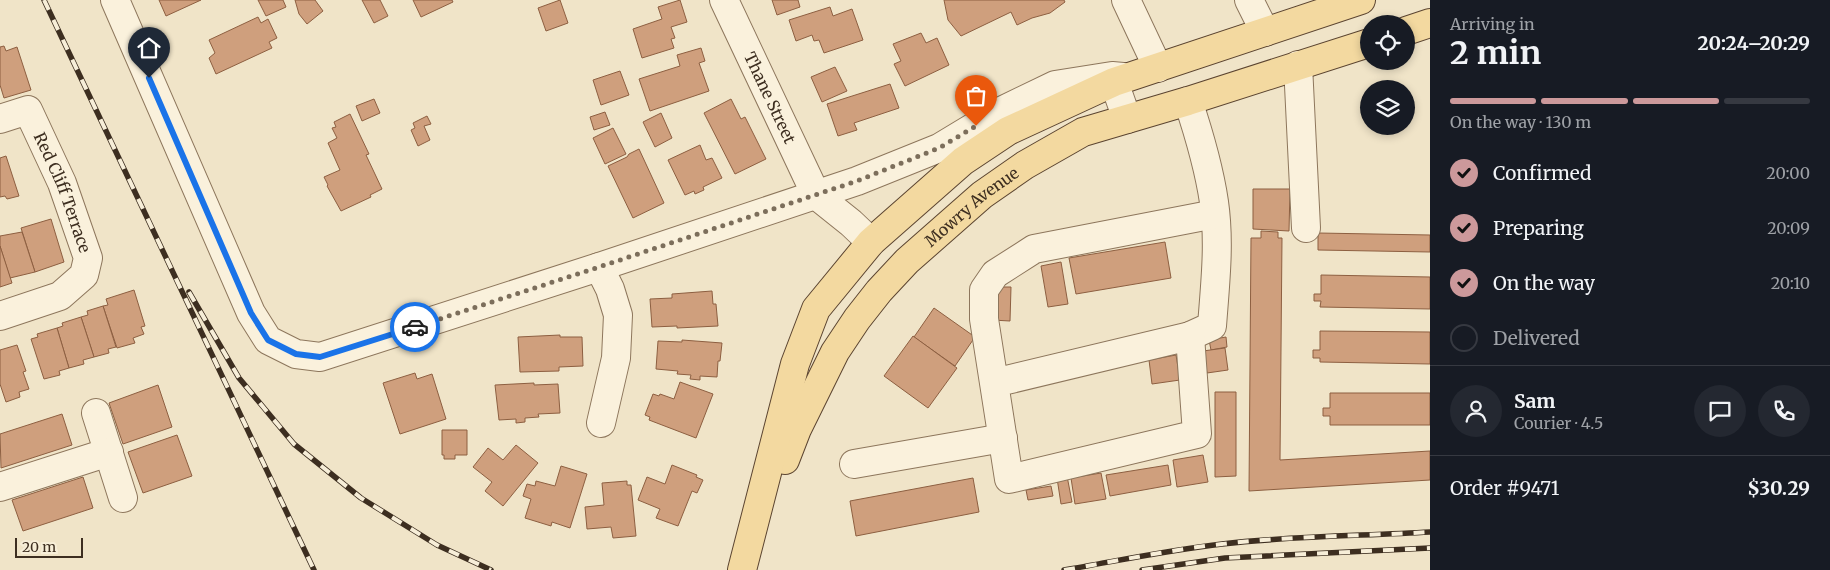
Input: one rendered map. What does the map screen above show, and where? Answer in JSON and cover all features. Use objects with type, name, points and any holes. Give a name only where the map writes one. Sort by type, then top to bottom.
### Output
[{"type":"main road","points":[[742,570],[795,364],[805,336],[816,310],[871,242],[963,161],[1008,131],[1122,80],[1361,0]]},
{"type":"main road","points":[[1415,28],[1430,23]]},
{"type":"main road","name":"Mowry Avenue","points":[[755,570],[782,470],[797,429],[835,352],[879,291],[907,262],[973,201],[1025,165],[1083,132],[1188,101],[1360,46]]},
{"type":"main road","points":[[1169,64],[1188,101]]},
{"type":"main road","points":[[871,242],[883,237],[896,239],[973,201]]},
{"type":"main road","points":[[797,429],[822,350],[834,326],[877,260],[878,248],[871,242]]},
{"type":"street","points":[[115,0],[251,313],[268,340],[296,354],[320,357],[816,195],[939,148],[997,113],[1055,85],[1112,76],[1122,80],[1127,119]]},
{"type":"street","name":"Thane Street","points":[[724,0],[816,195]]},
{"type":"street","points":[[1126,0],[1169,64]]},
{"type":"street","points":[[1249,0],[1265,32]]},
{"type":"street","points":[[1298,66],[1306,228]]},
{"type":"street","points":[[994,383],[1190,336],[1212,326],[1217,253],[1214,202],[1199,134],[1188,101]]},
{"type":"street","name":"Red Cliff Terrace","points":[[0,119],[28,110],[62,184],[88,258],[84,275],[60,296],[0,316]]},
{"type":"street","points":[[816,195],[871,242]]},
{"type":"street","points":[[1190,336],[1197,434],[1009,479],[984,319],[984,290],[995,274],[1034,249],[1215,214]]},
{"type":"street","points":[[599,267],[610,288],[618,315],[616,358],[601,423]]},
{"type":"street","points":[[96,413],[123,498]]},
{"type":"street","points":[[854,464],[1003,438]]},
{"type":"street","points":[[0,487],[109,452]]},
{"type":"building","points":[[159,0],[201,0],[166,16]]},
{"type":"building","points":[[258,0],[283,0],[286,7],[266,16]]},
{"type":"building","points":[[295,0],[315,0],[323,11],[307,24],[299,14]]},
{"type":"building","points":[[362,0],[380,0],[388,16],[374,23]]},
{"type":"building","points":[[413,0],[452,0],[453,2],[421,17]]},
{"type":"building","points":[[560,0],[568,23],[546,31],[538,8]]},
{"type":"building","points":[[680,0],[687,22],[671,27],[675,38],[671,39],[674,48],[642,58],[633,29],[662,19],[658,7]]},
{"type":"building","points":[[772,0],[798,0],[800,7],[777,15]]},
{"type":"building","points":[[944,0],[1064,0],[1065,2],[1050,13],[1017,25],[1011,12],[961,36],[948,20]]},
{"type":"building","points":[[830,7],[833,16],[852,9],[863,40],[824,53],[819,40],[814,41],[812,35],[796,41],[789,20]]},
{"type":"building","points":[[258,17],[261,23],[268,19],[277,38],[269,42],[272,48],[216,74],[209,58],[215,53],[209,40]]},
{"type":"building","points":[[921,33],[926,43],[937,38],[949,65],[905,86],[894,64],[901,61],[893,44]]},
{"type":"building","points":[[4,46],[6,51],[17,47],[31,90],[4,98],[0,85],[0,47]]},
{"type":"building","points":[[701,48],[705,61],[699,63],[709,91],[650,111],[639,79],[680,66],[677,55]]},
{"type":"building","points":[[835,67],[847,91],[822,102],[811,77]]},
{"type":"building","points":[[620,71],[629,95],[601,105],[593,80]]},
{"type":"building","points":[[890,84],[899,108],[854,123],[857,130],[838,136],[827,104]]},
{"type":"building","points":[[374,99],[380,113],[362,121],[356,106]]},
{"type":"building","points":[[731,99],[741,119],[745,117],[766,159],[735,174],[704,113]]},
{"type":"building","points":[[605,112],[610,125],[594,130],[590,117]]},
{"type":"building","points":[[661,113],[672,138],[655,147],[643,122]]},
{"type":"building","points":[[350,114],[369,154],[366,155],[382,189],[370,195],[371,197],[341,211],[324,177],[340,170],[328,143],[337,138],[332,128],[336,127],[334,122]]},
{"type":"building","points":[[427,116],[431,124],[424,126],[430,140],[418,146],[411,130],[415,128],[413,123]]},
{"type":"building","points":[[613,128],[626,154],[605,164],[593,138]]},
{"type":"building","points":[[700,145],[706,160],[712,158],[722,178],[703,187],[704,190],[695,194],[694,191],[685,195],[668,160]]},
{"type":"building","points":[[639,149],[664,203],[633,218],[608,166]]},
{"type":"building","points":[[6,156],[19,196],[7,199],[5,196],[0,197],[0,158]]},
{"type":"building","points":[[1253,189],[1290,189],[1289,231],[1253,229]]},
{"type":"building","points":[[51,219],[64,262],[35,272],[21,228]]},
{"type":"building","points":[[1261,231],[1278,232],[1278,238],[1282,238],[1280,460],[1430,451],[1430,480],[1249,491],[1251,238],[1261,238]]},
{"type":"building","points":[[22,232],[35,272],[10,278],[0,246],[0,236]]},
{"type":"building","points":[[1318,233],[1430,235],[1430,252],[1318,250]]},
{"type":"building","points":[[1165,242],[1171,278],[1076,294],[1069,258]]},
{"type":"building","points":[[0,246],[12,283],[0,287]]},
{"type":"building","points":[[1061,262],[1068,304],[1048,307],[1041,266]]},
{"type":"building","points":[[1321,275],[1430,277],[1430,309],[1320,307],[1321,301],[1314,301],[1314,294],[1321,294]]},
{"type":"building","points":[[993,287],[1011,287],[1010,321],[992,320]]},
{"type":"building","points":[[134,290],[145,326],[141,327],[144,334],[133,338],[135,343],[117,348],[103,306],[108,305],[106,299]]},
{"type":"building","points":[[712,291],[713,304],[716,304],[718,326],[652,327],[650,299],[672,298],[672,294]]},
{"type":"building","points":[[103,306],[116,347],[108,349],[109,353],[94,357],[81,317],[88,315],[87,311]]},
{"type":"building","points":[[934,308],[975,337],[955,366],[914,337]]},
{"type":"building","points":[[81,317],[94,357],[83,360],[84,364],[69,368],[57,328],[63,326],[62,323]]},
{"type":"building","points":[[57,328],[69,368],[59,371],[60,375],[44,379],[31,339],[38,337],[37,334]]},
{"type":"building","points":[[1320,331],[1430,332],[1430,364],[1320,362],[1320,358],[1313,358],[1313,350],[1320,350]]},
{"type":"building","points":[[560,335],[560,337],[582,337],[583,366],[559,367],[559,371],[520,372],[518,337]]},
{"type":"building","points":[[913,336],[957,368],[928,408],[884,376]]},
{"type":"building","points":[[1226,337],[1227,347],[1211,350],[1209,340]]},
{"type":"building","points":[[682,340],[722,343],[717,377],[700,376],[700,380],[690,379],[691,375],[677,374],[678,371],[656,369],[658,341],[682,342]]},
{"type":"building","points":[[17,345],[26,371],[23,372],[29,389],[19,392],[20,397],[6,402],[0,384],[0,350]]},
{"type":"building","points":[[1225,348],[1228,370],[1207,373],[1203,351]]},
{"type":"building","points":[[1176,355],[1180,380],[1152,384],[1149,360]]},
{"type":"building","points":[[415,373],[417,379],[432,374],[446,419],[400,434],[383,383]]},
{"type":"building","points":[[680,382],[713,394],[696,438],[649,420],[650,417],[645,415],[653,394],[659,396],[660,394],[674,399]]},
{"type":"building","points":[[534,383],[534,385],[558,384],[560,413],[538,414],[539,417],[525,418],[525,422],[516,423],[516,419],[499,420],[495,385]]},
{"type":"building","points":[[158,385],[172,427],[123,444],[109,403]]},
{"type":"building","points":[[1215,392],[1236,392],[1236,476],[1215,477]]},
{"type":"building","points":[[1330,393],[1430,393],[1430,425],[1330,425],[1330,416],[1323,416],[1323,408],[1330,408]]},
{"type":"building","points":[[62,414],[72,445],[1,468],[0,434]]},
{"type":"building","points":[[442,430],[467,430],[467,455],[455,455],[455,459],[444,459],[444,455],[442,455]]},
{"type":"building","points":[[177,435],[192,476],[143,493],[128,452]]},
{"type":"building","points":[[516,445],[538,463],[503,506],[485,491],[492,482],[473,467],[488,448],[503,460]]},
{"type":"building","points":[[1203,455],[1208,482],[1177,487],[1173,460]]},
{"type":"building","points":[[672,465],[697,475],[696,477],[703,480],[697,493],[692,491],[678,526],[656,518],[660,509],[638,500],[647,477],[665,484]]},
{"type":"building","points":[[1168,465],[1171,485],[1110,496],[1106,475]]},
{"type":"building","points":[[561,466],[587,474],[570,528],[552,522],[551,526],[525,518],[531,499],[523,496],[527,484],[535,486],[536,481],[555,486]]},
{"type":"building","points":[[1101,473],[1106,499],[1075,504],[1071,478]]},
{"type":"building","points":[[1067,476],[1072,502],[1061,504],[1057,478]]},
{"type":"building","points":[[83,477],[93,508],[23,531],[12,500]]},
{"type":"building","points":[[973,478],[979,512],[856,536],[850,501]]},
{"type":"building","points":[[627,481],[627,485],[631,485],[636,536],[613,538],[611,527],[587,529],[585,507],[604,505],[602,483]]},
{"type":"building","points":[[1051,486],[1053,496],[1028,500],[1026,490]]},
{"type":"railway","points":[[44,0],[314,570]]},
{"type":"railway","points":[[189,292],[239,378],[294,444],[361,498],[437,545],[491,570]]},
{"type":"railway","points":[[1064,570],[1163,552],[1248,541],[1430,532]]},
{"type":"railway","points":[[1142,570],[1225,558],[1430,548]]},
{"type":"way so far","points":[[415,327],[857,181],[939,148],[976,126]]},
{"type":"route","points":[[149,78],[251,313],[268,340],[296,354],[320,357],[415,327]]}]
